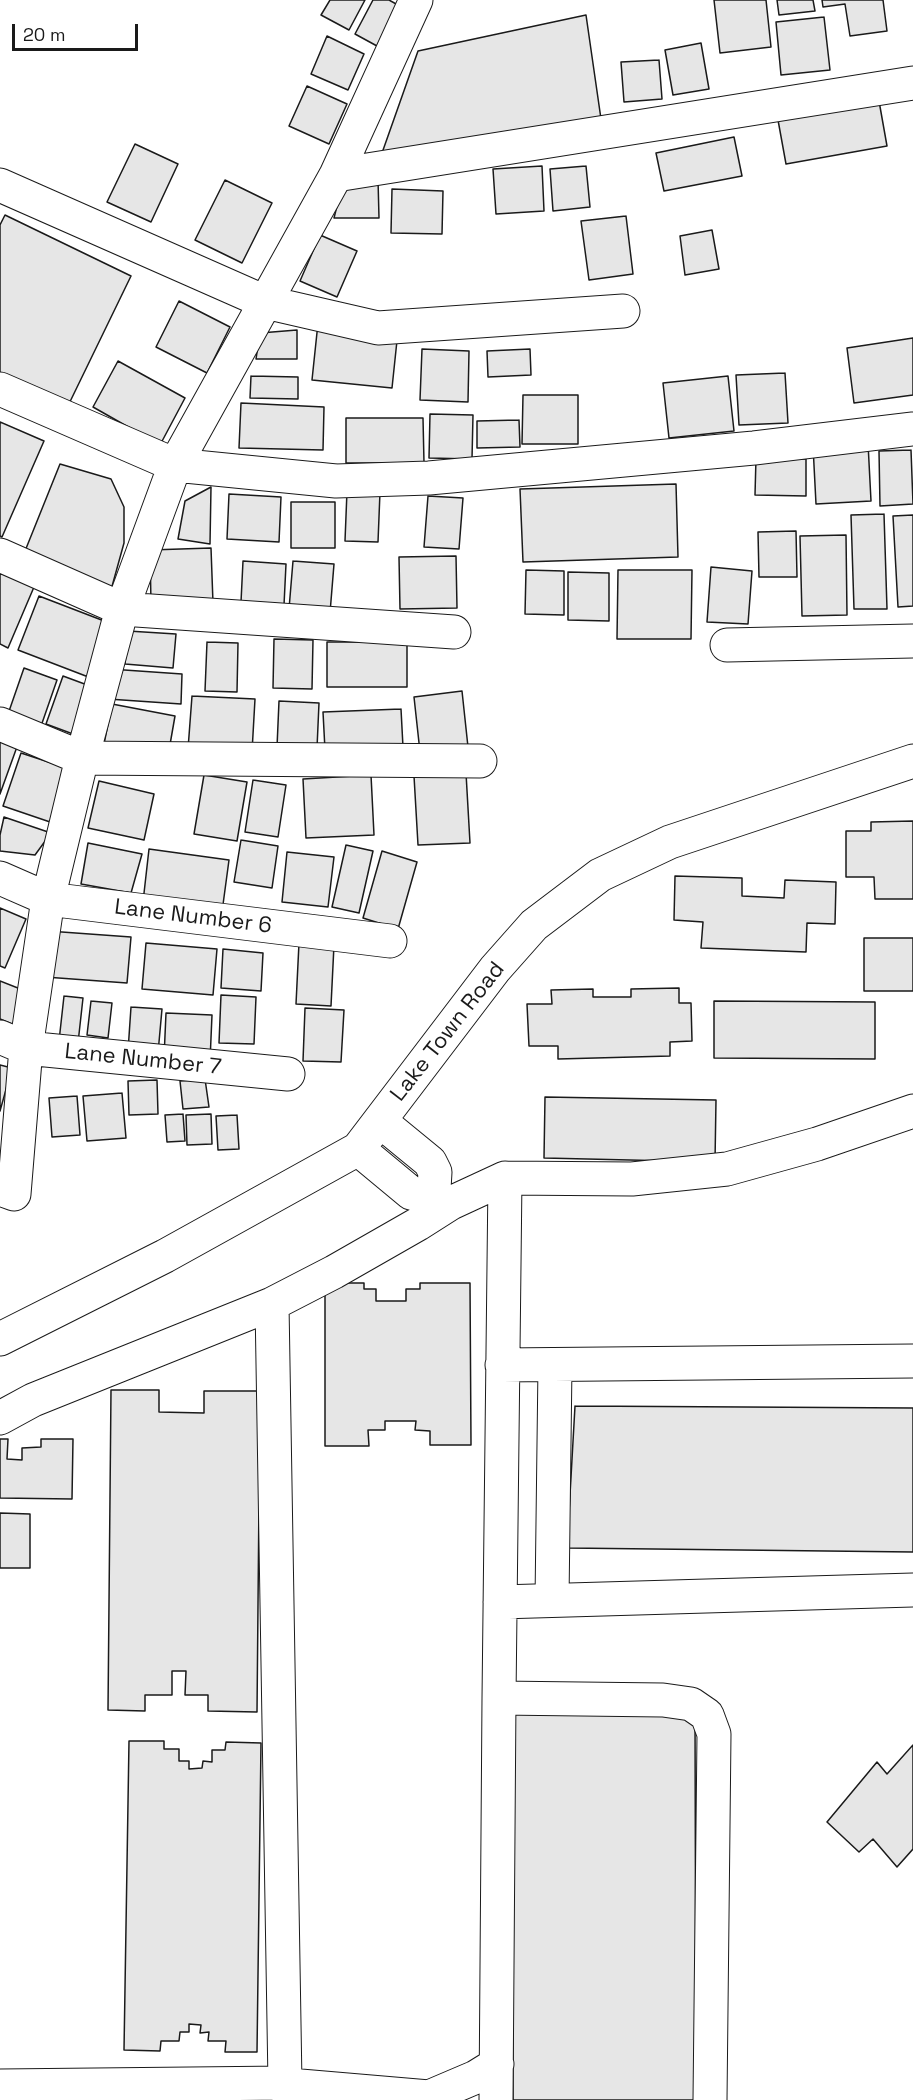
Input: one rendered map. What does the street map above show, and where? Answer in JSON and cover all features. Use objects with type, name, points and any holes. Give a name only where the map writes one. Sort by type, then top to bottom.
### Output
[{"type":"street","points":[[0,1189],[14,1194],[13,1042],[82,758],[122,609],[175,465],[336,175],[423,2]]},
{"type":"street","points":[[336,175],[913,83]]},
{"type":"street","points":[[0,185],[265,302],[378,328],[623,311]]},
{"type":"street","points":[[0,390],[175,465],[336,481],[429,478],[743,449],[913,429]]},
{"type":"street","points":[[0,555],[122,609],[453,632]]},
{"type":"street","points":[[727,645],[913,641]]},
{"type":"street","points":[[0,724],[82,758],[480,761]]},
{"type":"street","name":"Lake Town Road","points":[[0,1339],[165,1256],[358,1149],[503,960],[534,926],[600,875],[670,842],[913,761]]},
{"type":"street","name":"Lane Number 6","points":[[0,878],[48,899],[390,941]]},
{"type":"street","name":"Lane Number 7","points":[[13,1042],[288,1074]]},
{"type":"street","points":[[358,1149],[411,1193],[443,1196],[505,1178],[632,1179],[727,1169],[817,1144],[913,1111]]},
{"type":"street","points":[[380,1121],[430,1162],[443,1196]]},
{"type":"street","points":[[496,2100],[498,1698],[505,1178]]},
{"type":"street","points":[[0,1418],[33,1400],[272,1304],[334,1272],[443,1196]]},
{"type":"street","points":[[0,2086],[285,2084],[272,1304]]},
{"type":"street","points":[[502,1365],[913,1361]]},
{"type":"street","points":[[552,1600],[555,1365]]},
{"type":"street","points":[[500,1602],[913,1590]]},
{"type":"street","points":[[498,1698],[663,1700],[691,1704],[707,1715],[714,1734],[710,2100]]},
{"type":"street","points":[[277,2084],[429,2097],[476,2077],[496,2064]]},
{"type":"building","points":[[330,0],[365,0],[349,30],[321,15]]},
{"type":"building","points":[[373,0],[389,0],[398,5],[377,46],[355,34]]},
{"type":"building","points":[[714,0],[766,0],[771,47],[720,53]]},
{"type":"building","points":[[777,0],[813,0],[815,11],[779,15]]},
{"type":"building","points":[[822,0],[883,0],[887,31],[850,36],[845,4],[823,7]]},
{"type":"building","points":[[586,15],[601,119],[382,153],[418,51]]},
{"type":"building","points":[[824,17],[830,70],[781,75],[776,22]]},
{"type":"building","points":[[327,36],[364,54],[348,90],[311,74]]},
{"type":"building","points":[[701,43],[709,89],[673,95],[665,50]]},
{"type":"building","points":[[659,60],[662,99],[624,102],[621,62]]},
{"type":"building","points":[[307,86],[347,104],[329,144],[289,126]]},
{"type":"building","points":[[879,101],[887,146],[786,164],[778,120]]},
{"type":"building","points":[[734,137],[742,176],[664,191],[656,153]]},
{"type":"building","points":[[135,144],[178,164],[151,222],[107,202]]},
{"type":"building","points":[[542,166],[544,211],[496,214],[493,169]]},
{"type":"building","points":[[586,166],[590,207],[553,211],[550,169]]},
{"type":"building","points":[[378,179],[379,218],[334,218],[342,186]]},
{"type":"building","points":[[225,180],[272,203],[242,263],[195,240]]},
{"type":"building","points":[[392,189],[443,191],[442,234],[391,233]]},
{"type":"building","points":[[5,215],[131,276],[65,412],[0,380],[0,225]]},
{"type":"building","points":[[626,216],[633,274],[589,280],[581,221]]},
{"type":"building","points":[[712,230],[719,269],[685,275],[680,236]]},
{"type":"building","points":[[320,235],[357,251],[337,297],[300,281]]},
{"type":"building","points":[[179,301],[230,327],[207,373],[156,347]]},
{"type":"building","points":[[318,323],[398,331],[392,388],[312,380]]},
{"type":"building","points":[[297,330],[297,359],[256,359],[260,333]]},
{"type":"building","points":[[913,338],[913,395],[854,403],[847,348]]},
{"type":"building","points":[[422,349],[469,351],[468,402],[420,400]]},
{"type":"building","points":[[530,349],[531,375],[488,377],[487,351]]},
{"type":"building","points":[[118,361],[185,398],[160,445],[93,407]]},
{"type":"building","points":[[785,373],[788,423],[739,425],[736,375]]},
{"type":"building","points":[[251,376],[298,377],[298,399],[250,398]]},
{"type":"building","points":[[728,376],[734,431],[669,438],[663,383]]},
{"type":"building","points":[[523,395],[578,395],[578,444],[522,444]]},
{"type":"building","points":[[241,403],[324,407],[323,450],[239,448]]},
{"type":"building","points":[[430,414],[473,415],[472,459],[429,458]]},
{"type":"building","points":[[346,418],[423,418],[424,463],[346,463]]},
{"type":"building","points":[[519,420],[520,447],[477,448],[477,421]]},
{"type":"building","points":[[0,422],[44,441],[2,537],[0,536]]},
{"type":"building","points":[[868,443],[871,501],[816,504],[813,446]]},
{"type":"building","points":[[911,450],[913,504],[880,506],[879,451]]},
{"type":"building","points":[[756,458],[806,459],[806,496],[755,495]]},
{"type":"building","points":[[60,464],[111,479],[124,507],[124,543],[111,590],[23,556]]},
{"type":"building","points":[[676,484],[678,557],[523,562],[520,489]]},
{"type":"building","points":[[211,487],[210,544],[178,539],[185,501]]},
{"type":"building","points":[[347,491],[380,492],[378,542],[345,541]]},
{"type":"building","points":[[229,494],[281,497],[279,542],[227,539]]},
{"type":"building","points":[[428,496],[463,498],[459,549],[424,547]]},
{"type":"building","points":[[291,502],[335,502],[335,548],[291,548]]},
{"type":"building","points":[[884,514],[887,609],[854,609],[851,515]]},
{"type":"building","points":[[913,515],[913,606],[898,607],[893,516]]},
{"type":"building","points":[[796,531],[797,577],[759,577],[758,532]]},
{"type":"building","points":[[846,535],[847,615],[802,616],[800,536]]},
{"type":"building","points":[[211,548],[213,603],[151,604],[150,550]]},
{"type":"building","points":[[456,556],[457,608],[400,609],[399,557]]},
{"type":"building","points":[[243,561],[286,564],[284,605],[241,602]]},
{"type":"building","points":[[293,561],[334,564],[330,613],[289,609]]},
{"type":"building","points":[[711,567],[752,571],[748,624],[707,622]]},
{"type":"building","points":[[526,570],[564,571],[564,615],[525,614]]},
{"type":"building","points":[[618,570],[692,570],[691,639],[617,639]]},
{"type":"building","points":[[568,572],[609,573],[609,621],[568,620]]},
{"type":"building","points":[[0,573],[34,587],[8,648],[0,644]]},
{"type":"building","points":[[39,596],[112,624],[91,678],[18,650]]},
{"type":"building","points":[[128,631],[176,634],[173,668],[125,664]]},
{"type":"building","points":[[274,639],[313,640],[312,689],[273,688]]},
{"type":"building","points":[[207,642],[238,643],[237,692],[205,691]]},
{"type":"building","points":[[327,642],[407,642],[407,687],[327,687]]},
{"type":"building","points":[[24,668],[57,680],[40,729],[7,717]]},
{"type":"building","points":[[110,669],[182,674],[181,704],[108,699]]},
{"type":"building","points":[[63,676],[90,686],[73,734],[46,724]]},
{"type":"building","points":[[462,691],[468,747],[420,752],[414,697]]},
{"type":"building","points":[[192,696],[255,699],[252,752],[188,749]]},
{"type":"building","points":[[279,701],[319,703],[317,748],[277,747]]},
{"type":"building","points":[[112,704],[175,716],[168,756],[104,744]]},
{"type":"building","points":[[401,709],[403,747],[325,750],[323,712]]},
{"type":"building","points":[[0,738],[18,744],[0,794]]},
{"type":"building","points":[[21,753],[70,769],[53,823],[3,806]]},
{"type":"building","points":[[466,773],[470,843],[418,845],[414,776]]},
{"type":"building","points":[[204,775],[247,782],[237,841],[194,834]]},
{"type":"building","points":[[371,775],[374,835],[306,838],[303,779]]},
{"type":"building","points":[[253,780],[286,785],[278,837],[245,832]]},
{"type":"building","points":[[99,781],[154,794],[144,840],[88,828]]},
{"type":"building","points":[[4,817],[51,833],[35,855],[0,851],[0,835]]},
{"type":"building","points":[[913,821],[913,899],[875,899],[874,877],[846,877],[846,831],[871,831],[871,822]]},
{"type":"building","points":[[241,840],[278,846],[272,888],[234,882]]},
{"type":"building","points":[[88,843],[142,854],[131,893],[81,884]]},
{"type":"building","points":[[346,845],[373,851],[359,913],[332,907]]},
{"type":"building","points":[[149,849],[229,860],[222,912],[143,902]]},
{"type":"building","points":[[382,851],[417,862],[398,929],[363,918]]},
{"type":"building","points":[[287,852],[334,857],[328,907],[282,902]]},
{"type":"building","points":[[675,876],[742,878],[742,896],[784,898],[785,880],[836,882],[835,924],[807,923],[806,952],[701,948],[703,922],[674,920]]},
{"type":"building","points":[[0,908],[26,919],[5,968],[0,966]]},
{"type":"building","points":[[48,931],[131,937],[127,983],[45,977]]},
{"type":"building","points":[[864,938],[913,938],[913,991],[864,991]]},
{"type":"building","points":[[146,943],[217,949],[213,995],[142,989]]},
{"type":"building","points":[[299,943],[334,945],[331,1006],[296,1004]]},
{"type":"building","points":[[223,949],[263,953],[261,991],[221,988]]},
{"type":"building","points":[[0,981],[28,992],[15,1025],[0,1019]]},
{"type":"building","points":[[679,988],[679,1003],[691,1003],[692,1041],[670,1042],[670,1056],[558,1059],[558,1046],[529,1046],[527,1004],[552,1004],[551,990],[593,989],[593,997],[631,997],[631,989]]},
{"type":"building","points":[[221,995],[256,997],[254,1044],[219,1043]]},
{"type":"building","points":[[64,996],[83,998],[77,1052],[58,1050]]},
{"type":"building","points":[[91,1001],[112,1003],[108,1038],[87,1035]]},
{"type":"building","points":[[714,1001],[875,1002],[875,1059],[714,1058]]},
{"type":"building","points":[[131,1007],[162,1009],[158,1053],[128,1051]]},
{"type":"building","points":[[305,1008],[344,1010],[341,1062],[303,1061]]},
{"type":"building","points":[[166,1013],[212,1015],[210,1061],[164,1058]]},
{"type":"building","points":[[0,1065],[12,1068],[0,1111]]},
{"type":"building","points":[[205,1079],[209,1107],[183,1109],[180,1081]]},
{"type":"building","points":[[157,1080],[158,1114],[129,1115],[128,1081]]},
{"type":"building","points":[[122,1093],[126,1138],[87,1141],[83,1096]]},
{"type":"building","points":[[77,1096],[80,1135],[52,1137],[49,1098]]},
{"type":"building","points":[[545,1097],[716,1100],[715,1162],[544,1158]]},
{"type":"building","points":[[183,1114],[185,1141],[167,1142],[165,1115]]},
{"type":"building","points":[[211,1114],[212,1144],[187,1145],[186,1115]]},
{"type":"building","points":[[237,1115],[239,1149],[218,1150],[216,1116]]},
{"type":"building","points":[[325,1283],[364,1283],[364,1289],[376,1289],[376,1301],[406,1301],[406,1289],[420,1289],[420,1283],[470,1283],[471,1445],[430,1445],[430,1431],[415,1430],[416,1421],[385,1421],[385,1430],[368,1430],[369,1446],[325,1446]]},
{"type":"building","points":[[111,1390],[159,1390],[159,1412],[204,1413],[204,1391],[260,1391],[257,1712],[208,1711],[208,1695],[185,1695],[186,1671],[172,1671],[172,1695],[145,1695],[145,1711],[108,1710]]},
{"type":"building","points":[[575,1406],[913,1408],[913,1552],[567,1548]]},
{"type":"building","points":[[0,1439],[8,1439],[7,1459],[22,1460],[22,1448],[41,1447],[41,1439],[73,1439],[72,1499],[0,1498]]},
{"type":"building","points":[[0,1513],[30,1514],[30,1568],[0,1568]]},
{"type":"building","points":[[512,1711],[695,1711],[696,2100],[513,2100]]},
{"type":"building","points":[[129,1741],[164,1741],[164,1749],[179,1749],[179,1761],[189,1761],[189,1769],[202,1768],[203,1761],[212,1762],[212,1750],[225,1750],[226,1742],[261,1743],[257,2052],[225,2052],[226,2041],[208,2041],[209,2032],[200,2033],[201,2025],[189,2024],[189,2032],[180,2032],[179,2041],[161,2041],[160,2051],[124,2050]]},
{"type":"building","points":[[913,1745],[913,1849],[897,1867],[873,1839],[859,1852],[827,1822],[877,1762],[887,1774]]}]
